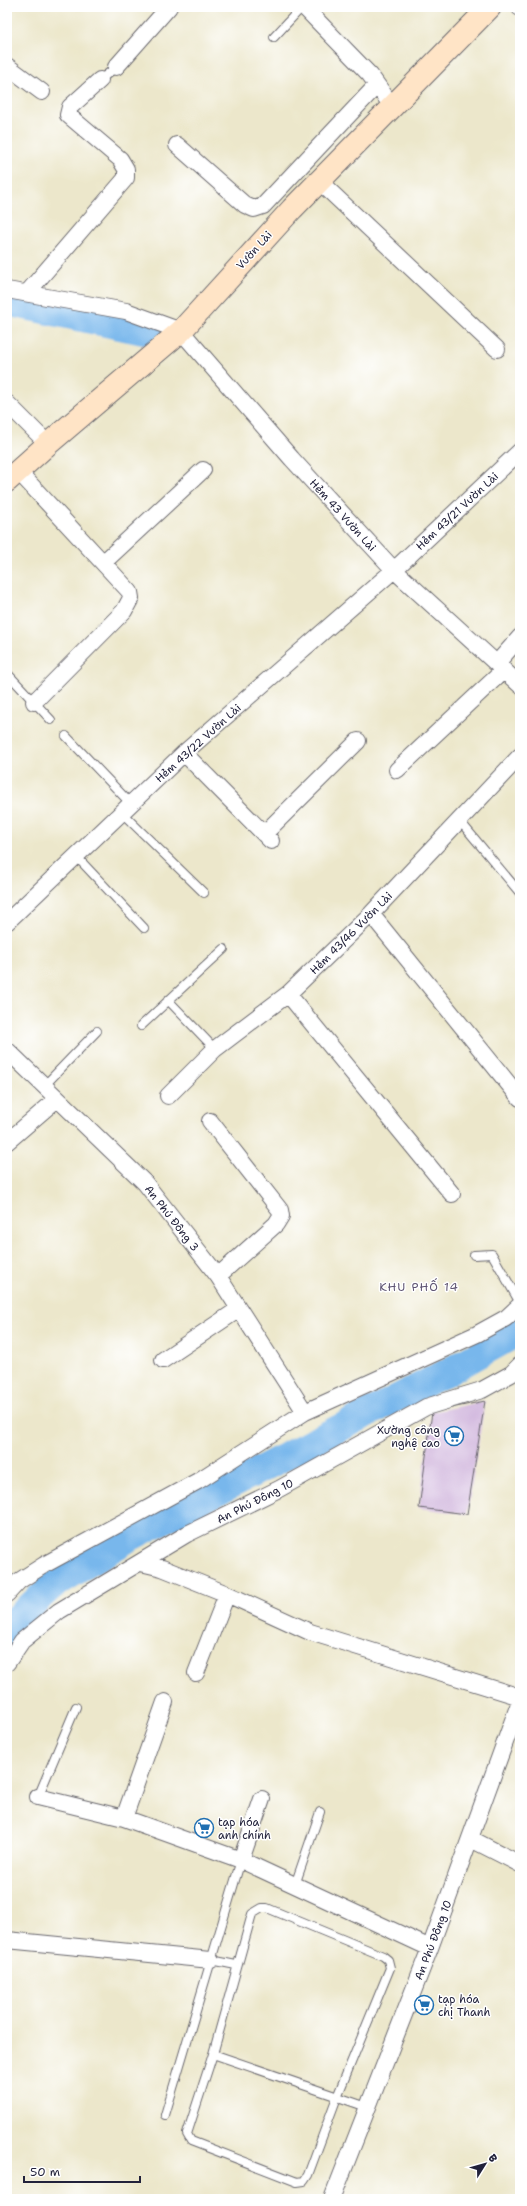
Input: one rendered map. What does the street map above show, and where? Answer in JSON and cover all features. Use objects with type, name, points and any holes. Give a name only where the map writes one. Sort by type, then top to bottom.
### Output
[{"type":"main road","name":"Vườn Lài","points":[[13,476],[48,444],[181,331],[319,181],[490,7]]},
{"type":"street","points":[[116,67],[169,7]]},
{"type":"street","points":[[303,7],[370,75],[392,106]]},
{"type":"street","points":[[7,66],[42,92]]},
{"type":"street","points":[[27,293],[126,178],[126,169],[120,159],[68,115],[70,107],[100,80]]},
{"type":"street","points":[[177,145],[245,205],[254,209],[263,206],[377,85]]},
{"type":"street","points":[[319,181],[497,349]]},
{"type":"street","points":[[7,290],[126,311],[181,331]]},
{"type":"street","name":"Hẻm 43 Vườn Lài","points":[[181,331],[292,459],[394,570],[520,685]]},
{"type":"street","points":[[7,403],[48,444]]},
{"type":"street","name":"Hẻm 43/21 Vườn Lài","points":[[394,570],[520,451]]},
{"type":"street","points":[[104,562],[203,470]]},
{"type":"street","points":[[13,476],[104,562],[130,592],[130,604],[34,702]]},
{"type":"street","name":"Hẻm 43/22 Vườn Lài","points":[[7,922],[184,753],[394,570]]},
{"type":"street","points":[[397,770],[500,666],[520,637]]},
{"type":"street","points":[[184,753],[268,838],[358,741]]},
{"type":"street","name":"Hẻm 43/46 Vườn Lài","points":[[168,1096],[215,1049],[288,994],[371,914],[520,756]]},
{"type":"street","points":[[371,914],[520,1098]]},
{"type":"street","points":[[288,994],[452,1194]]},
{"type":"street","name":"An Phú Đông 3","points":[[7,1050],[145,1183],[218,1276],[305,1412]]},
{"type":"street","points":[[7,1142],[57,1099]]},
{"type":"street","points":[[210,1121],[280,1210],[281,1216],[276,1224],[218,1276]]},
{"type":"street","points":[[7,1594],[19,1581],[44,1565],[198,1481],[305,1412],[478,1334],[506,1318],[520,1304]]},
{"type":"street","points":[[163,1360],[239,1309]]},
{"type":"street","name":"An Phú Đông 10","points":[[7,1663],[22,1641],[59,1611],[187,1534],[279,1489],[426,1407],[482,1390],[512,1374],[520,1365]]},
{"type":"street","points":[[141,1563],[162,1568],[227,1594],[310,1632],[520,1698]]},
{"type":"street","points":[[196,1673],[227,1594]]},
{"type":"street","name":"An Phú Đông 10","points":[[332,2199],[430,1948],[471,1839],[520,1701]]},
{"type":"street","points":[[124,1818],[165,1702]]},
{"type":"street","points":[[38,1797],[124,1818],[241,1860],[430,1948]]},
{"type":"street","points":[[241,1860],[262,1799]]},
{"type":"street","points":[[471,1839],[520,1864]]},
{"type":"street","points":[[7,1940],[210,1960]]},
{"type":"lane","points":[[274,37],[303,7]]},
{"type":"lane","points":[[100,80],[116,67]]},
{"type":"lane","points":[[7,673],[51,720]]},
{"type":"lane","points":[[66,736],[127,809],[204,893]]},
{"type":"lane","points":[[460,820],[520,893]]},
{"type":"lane","points":[[76,856],[144,928]]},
{"type":"lane","points":[[141,1026],[224,949]]},
{"type":"lane","points":[[168,1000],[215,1049]]},
{"type":"lane","points":[[44,1086],[97,1031]]},
{"type":"lane","points":[[474,1254],[492,1254],[520,1304]]},
{"type":"lane","points":[[38,1797],[76,1707]]},
{"type":"lane","points":[[295,1885],[320,1812]]},
{"type":"lane","points":[[165,2115],[241,1860]]},
{"type":"lane","points":[[262,1908],[274,1911],[388,1960],[390,1968],[337,2097],[308,2175],[304,2181],[297,2182],[188,2139],[187,2131],[213,2054],[236,1965],[252,1914],[262,1908]]},
{"type":"lane","points":[[210,1960],[236,1965]]},
{"type":"lane","points":[[213,2054],[367,2107]]},
{"type":"building","name":"Xường công nghệ cao","points":[[485,1401],[467,1514],[419,1508],[432,1412]]},
{"type":"waterway","points":[[7,302],[153,333]]},
{"type":"waterway","points":[[7,1632],[14,1621],[52,1586],[129,1538],[453,1369],[510,1337],[520,1328]]},
{"type":"place","name":"Xường công nghệ cao","points":[[454,1436]]},
{"type":"place","name":"tạp hóa anh chính","points":[[204,1828]]},
{"type":"place","name":"tạp hóa chị Thanh","points":[[424,2005]]},
{"type":"district","name":"KHU PHỐ 14","points":[[419,1287]]}]
